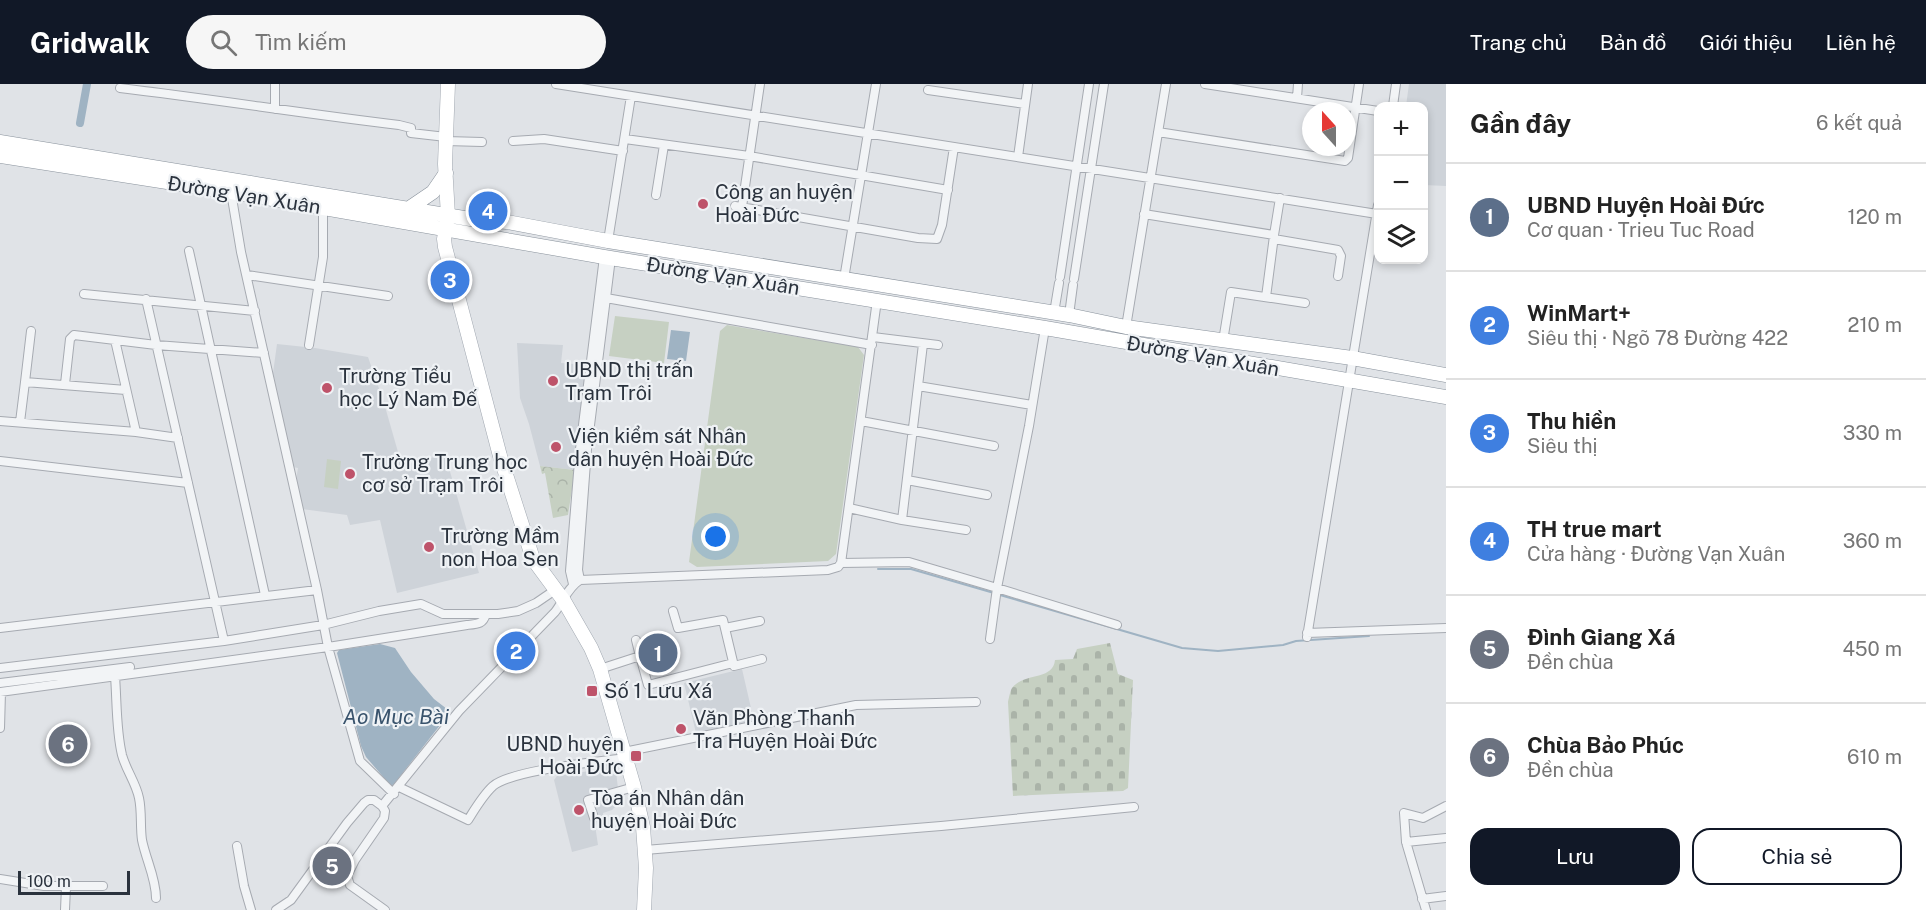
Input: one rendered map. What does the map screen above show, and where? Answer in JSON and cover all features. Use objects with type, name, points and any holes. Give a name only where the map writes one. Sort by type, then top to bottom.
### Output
[{"type":"main road","points":[[448,84],[446,139],[448,216],[445,247],[500,456],[532,560],[564,602],[591,648],[600,669],[634,787],[643,827],[646,868],[644,910]]},
{"type":"main road","name":"Đường Vạn Xuân","points":[[0,142],[448,216],[507,222],[608,241],[1069,315],[1126,327],[1352,358],[1446,375]]},
{"type":"main road","name":"Đường Vạn Xuân","points":[[0,156],[231,192],[1446,397]]},
{"type":"main road","points":[[105,173],[108,159]]},
{"type":"main road","points":[[408,209],[433,192],[446,173]]},
{"type":"main road","points":[[741,278],[743,262]]},
{"type":"street","points":[[275,84],[275,109]]},
{"type":"street","points":[[556,84],[1077,167],[1280,198],[1374,210]]},
{"type":"street","points":[[760,84],[739,207],[918,238],[937,239],[942,225],[954,147]]},
{"type":"street","points":[[844,279],[876,84]]},
{"type":"street","points":[[1018,157],[1028,84]]},
{"type":"street","points":[[1054,314],[1089,84]]},
{"type":"street","points":[[1069,315],[1104,84]]},
{"type":"street","points":[[1126,327],[1166,84]]},
{"type":"street","points":[[1205,84],[1323,102]]},
{"type":"street","points":[[1296,98],[1298,84]]},
{"type":"street","points":[[1359,84],[1356,107],[1374,110]]},
{"type":"street","points":[[1393,102],[1396,84]]},
{"type":"street","points":[[120,88],[399,125],[411,128],[411,133],[482,142]]},
{"type":"street","points":[[928,90],[1025,104]]},
{"type":"street","points":[[608,241],[631,96]]},
{"type":"street","points":[[1158,132],[1302,154]]},
{"type":"street","points":[[513,141],[544,139],[623,151]]},
{"type":"street","points":[[625,139],[749,156],[948,190]]},
{"type":"street","points":[[656,195],[664,145]]},
{"type":"street","points":[[1313,156],[1345,161],[1348,156]]},
{"type":"street","points":[[231,192],[241,252],[328,647],[360,761],[396,790],[468,820],[490,788],[503,779],[520,775],[625,755],[856,705],[976,702]]},
{"type":"street","points":[[1266,297],[1280,198]]},
{"type":"street","points":[[309,345],[323,257],[323,208]]},
{"type":"street","points":[[1144,214],[1338,250],[1341,256],[1338,276]]},
{"type":"street","points":[[1374,233],[1307,635],[1446,628]]},
{"type":"street","points":[[189,251],[265,596]]},
{"type":"street","points":[[382,806],[459,711],[564,602],[576,582],[587,449],[606,298],[607,257]]},
{"type":"street","points":[[576,582],[570,571],[580,449],[607,257]]},
{"type":"street","points":[[247,275],[388,296]]},
{"type":"street","points":[[1223,341],[1231,292],[1305,303]]},
{"type":"street","points":[[84,294],[255,311]]},
{"type":"street","points":[[606,298],[872,341],[938,345]]},
{"type":"street","points":[[146,299],[225,641]]},
{"type":"street","points":[[576,582],[828,570],[838,567],[841,563],[877,300]]},
{"type":"street","points":[[990,639],[997,588],[1045,328]]},
{"type":"street","points":[[20,422],[31,331]]},
{"type":"street","points":[[65,384],[72,336],[76,334],[156,345],[264,353]]},
{"type":"street","points":[[115,340],[136,432]]},
{"type":"street","points":[[902,519],[922,344]]},
{"type":"street","points":[[25,382],[126,390]]},
{"type":"street","points":[[918,386],[1032,405]]},
{"type":"street","points":[[0,421],[136,432],[177,438]]},
{"type":"street","points":[[861,421],[994,446]]},
{"type":"street","points":[[0,461],[188,483]]},
{"type":"street","points":[[907,480],[987,495]]},
{"type":"street","points":[[849,508],[966,530]]},
{"type":"street","points":[[841,563],[909,562],[1117,625]]},
{"type":"street","points":[[0,628],[317,590]]},
{"type":"street","points":[[0,668],[225,641],[324,625],[380,611],[421,604],[443,614],[518,611],[536,603],[555,590]]},
{"type":"street","points":[[674,611],[678,628],[723,620],[734,666],[762,659]]},
{"type":"street","points":[[443,614],[446,628]]},
{"type":"street","points":[[0,689],[328,647],[482,623],[486,614]]},
{"type":"street","points":[[725,628],[760,621]]},
{"type":"street","points":[[636,640],[648,685],[733,663]]},
{"type":"street","points":[[600,669],[640,656]]},
{"type":"street","points":[[0,689],[130,667]]},
{"type":"street","points":[[115,676],[121,746],[127,770],[137,789],[141,807],[142,837],[156,886],[156,898]]},
{"type":"street","points":[[0,689],[0,728]]},
{"type":"street","points":[[594,818],[588,800],[634,787]]},
{"type":"street","points":[[276,910],[291,900],[347,823],[368,800],[374,800],[382,806],[385,811],[384,818],[355,860],[347,876],[350,885],[384,910]]},
{"type":"street","points":[[1426,910],[1406,842],[1404,813],[1423,818],[1446,806]]},
{"type":"street","points":[[645,850],[941,826],[1134,807]]},
{"type":"street","points":[[1406,842],[1446,838]]},
{"type":"street","points":[[237,846],[251,910]]},
{"type":"street","points":[[0,879],[45,886],[103,886]]},
{"type":"street","points":[[65,910],[66,887]]},
{"type":"street","points":[[1422,899],[1446,896]]},
{"type":"shaded area","points":[[1409,84],[1446,84],[1446,186],[1428,185],[1428,102],[1407,102]]},
{"type":"shaded area","name":"UBND thị trấn Trạm Trôi","points":[[517,343],[563,345],[561,363],[590,365],[575,470],[540,466],[520,398]]},
{"type":"shaded area","points":[[277,344],[368,357],[402,466],[445,454],[479,573],[397,593],[380,520],[350,525],[347,515],[302,509],[296,480],[298,468],[293,467],[273,373]]},
{"type":"shaded area","points":[[742,669],[754,721],[696,733],[684,683]]},
{"type":"shaded area","points":[[615,763],[618,804],[612,810],[603,813],[604,822],[595,825],[598,845],[572,852],[554,780],[557,776],[589,771]]},
{"type":"green space","points":[[615,316],[669,322],[664,363],[609,356]]},
{"type":"green space","points":[[727,325],[858,347],[864,355],[836,554],[828,561],[697,567],[689,562],[720,331]]},
{"type":"green space","points":[[327,459],[341,461],[338,489],[324,487]]},
{"type":"green space","points":[[540,466],[575,470],[568,515],[553,518],[545,473],[542,474]]},
{"type":"green space","points":[[1110,643],[1118,674],[1133,680],[1128,788],[1123,791],[1013,796],[1008,702],[1012,688],[1017,683],[1049,671],[1055,660],[1073,659],[1077,649]]},
{"type":"water","points":[[671,330],[690,332],[686,361],[667,359]]},
{"type":"water","name":"Ao Mục Bài","points":[[380,644],[395,648],[411,672],[434,699],[447,709],[448,715],[391,786],[366,757],[361,746],[337,653],[339,650]]},
{"type":"waterway","points":[[80,123],[87,84]]},
{"type":"waterway","points":[[878,569],[911,569],[994,593]]},
{"type":"waterway","points":[[1000,595],[1182,648],[1218,651],[1283,645],[1296,641],[1369,636]]},
{"type":"place","name":"Công an huyện Hoài Đức","points":[[703,204]]},
{"type":"place","name":"TH true mart","points":[[488,211]]},
{"type":"place","name":"Thu hiền","points":[[450,280]]},
{"type":"place","name":"UBND thị trấn Trạm Trôi","points":[[553,381]]},
{"type":"place","name":"Trường Tiểu học Lý Nam Đế","points":[[327,388]]},
{"type":"place","name":"Viện kiểm sát Nhân dân huyện Hoài Đức","points":[[556,447]]},
{"type":"place","name":"Trường Trung học cơ sở Trạm Trôi","points":[[350,474]]},
{"type":"place","name":"Trường Mầm non Hoa Sen","points":[[429,547]]},
{"type":"place","name":"WinMart+","points":[[516,651]]},
{"type":"place","name":"UBND Huyện Hoài Đức","points":[[658,653]]},
{"type":"place","name":"Số 1 Lưu Xá","points":[[592,691]]},
{"type":"place","name":"Văn Phòng Thanh Tra Huyện Hoài Đức","points":[[681,729]]},
{"type":"place","name":"Chùa Bảo Phúc","points":[[68,744]]},
{"type":"place","name":"UBND huyện Hoài Đức","points":[[636,756]]},
{"type":"place","name":"Tòa án Nhân dân huyện Hoài Đức","points":[[579,810]]},
{"type":"place","name":"Đình Giang Xá","points":[[332,866]]}]
